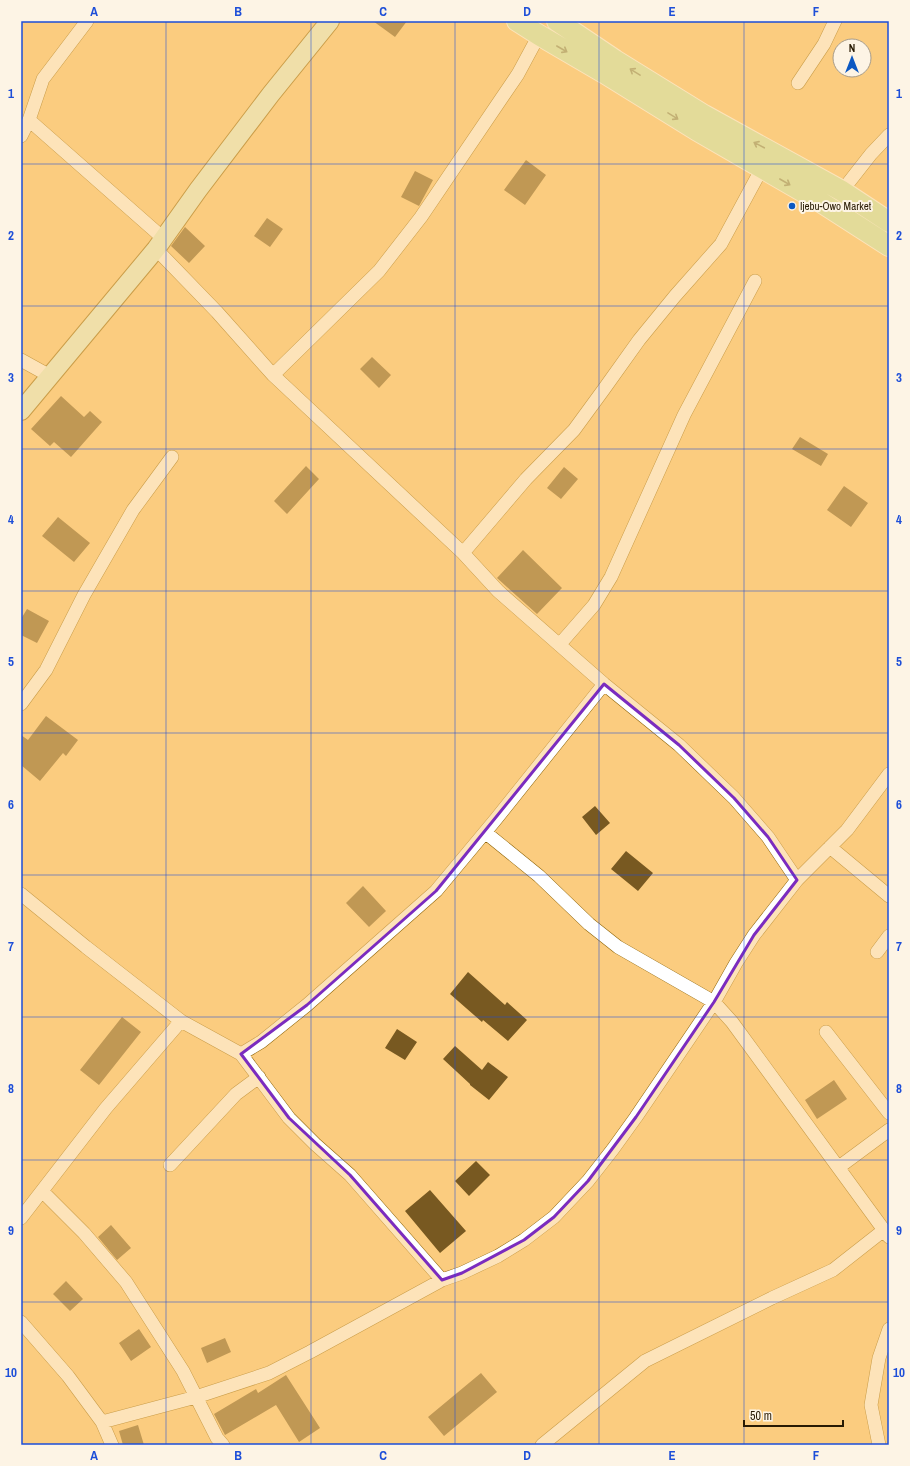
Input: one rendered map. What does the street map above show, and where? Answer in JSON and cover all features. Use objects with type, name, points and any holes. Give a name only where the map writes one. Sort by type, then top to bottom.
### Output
[{"type":"main road","points":[[517,21],[696,130],[819,201],[889,246]]},
{"type":"main road","points":[[557,21],[615,60],[704,115],[842,191],[889,222]]},
{"type":"street","points":[[21,136],[29,120],[43,79],[87,21]]},
{"type":"street","points":[[21,411],[160,244],[198,190],[271,94],[330,21]]},
{"type":"street","points":[[798,83],[824,44],[835,21]]},
{"type":"street","points":[[273,375],[379,271],[421,217],[518,74],[539,35]]},
{"type":"street","points":[[29,120],[160,244],[217,312],[273,375],[463,553],[498,590],[604,684],[679,745],[734,798],[768,837],[797,880]]},
{"type":"street","points":[[842,191],[889,135]]},
{"type":"street","points":[[463,553],[526,479],[574,430],[638,340],[721,244],[762,168]]},
{"type":"street","points":[[560,644],[594,606],[611,577],[684,415],[755,281]]},
{"type":"street","points":[[21,360],[50,376]]},
{"type":"street","points":[[21,704],[46,670],[84,595],[133,510],[172,457]]},
{"type":"street","points":[[241,1054],[261,1042],[307,1005],[436,891],[486,833],[604,684]]},
{"type":"street","points":[[102,1422],[196,1397],[269,1373],[442,1280],[462,1274],[498,1256],[524,1240],[554,1217],[588,1181],[614,1149],[714,1002],[754,935],[797,880],[847,830],[889,774]]},
{"type":"street","points":[[486,833],[539,876],[589,924],[618,947],[714,1002],[732,1022],[887,1233],[833,1270],[772,1298],[645,1362],[542,1445]]},
{"type":"street","points":[[830,847],[889,896]]},
{"type":"street","points":[[21,894],[86,947],[182,1021],[241,1054],[289,1118],[315,1144],[350,1175],[442,1280]]},
{"type":"street","points":[[877,952],[889,936]]},
{"type":"street","points":[[21,1218],[106,1108],[182,1021]]},
{"type":"street","points":[[826,1032],[889,1113]]},
{"type":"street","points":[[170,1165],[236,1094],[259,1077]]},
{"type":"street","points":[[838,1167],[889,1130]]},
{"type":"street","points":[[42,1191],[84,1233],[126,1282],[183,1371],[217,1438],[223,1445]]},
{"type":"street","points":[[21,1322],[68,1376],[102,1422],[112,1445]]},
{"type":"street","points":[[879,1445],[871,1405],[879,1358],[889,1329]]},
{"type":"highlighted area","points":[[604,684],[679,745],[734,798],[768,837],[797,880],[754,935],[714,1002],[636,1117],[588,1181],[554,1217],[524,1240],[462,1273],[442,1280],[350,1175],[289,1118],[241,1054],[307,1005],[436,891]]},
{"type":"building","points":[[373,21],[407,21],[395,37]]},
{"type":"building","points":[[526,160],[546,175],[525,205],[504,190]]},
{"type":"building","points":[[415,171],[433,180],[419,206],[401,197]]},
{"type":"building","points":[[267,218],[283,229],[270,247],[254,236]]},
{"type":"building","points":[[185,227],[205,246],[189,263],[171,246]]},
{"type":"building","points":[[372,357],[391,375],[379,388],[360,369]]},
{"type":"building","points":[[61,396],[84,417],[90,411],[102,422],[71,457],[54,442],[50,446],[31,429]]},
{"type":"building","points":[[800,437],[828,454],[821,466],[792,449]]},
{"type":"building","points":[[306,466],[319,479],[287,514],[274,501]]},
{"type":"building","points":[[564,467],[578,479],[561,499],[547,488]]},
{"type":"building","points":[[844,486],[868,503],[851,527],[827,510]]},
{"type":"building","points":[[58,517],[90,543],[74,562],[42,536]]},
{"type":"building","points":[[523,550],[562,588],[537,614],[497,578]]},
{"type":"building","points":[[27,609],[49,621],[37,643],[21,635],[21,619]]},
{"type":"building","points":[[46,716],[78,740],[66,756],[63,753],[40,781],[21,765],[21,735],[28,740]]},
{"type":"building","points":[[595,806],[610,823],[596,835],[582,817]]},
{"type":"building","points":[[626,851],[653,873],[638,891],[611,869]]},
{"type":"building","points":[[363,886],[386,911],[369,927],[346,903]]},
{"type":"building","points":[[468,972],[505,1005],[507,1002],[527,1020],[508,1041],[483,1020],[482,1022],[450,994]]},
{"type":"building","points":[[122,1017],[141,1032],[99,1085],[80,1070]]},
{"type":"building","points":[[397,1029],[417,1042],[405,1060],[385,1048]]},
{"type":"building","points":[[455,1046],[482,1070],[488,1062],[508,1077],[489,1100],[470,1085],[443,1059]]},
{"type":"building","points":[[834,1080],[847,1099],[817,1119],[805,1100]]},
{"type":"building","points":[[476,1161],[490,1175],[469,1196],[455,1181]]},
{"type":"building","points":[[430,1190],[466,1231],[440,1253],[405,1211]]},
{"type":"building","points":[[111,1225],[131,1248],[117,1260],[98,1237]]},
{"type":"building","points":[[66,1281],[83,1299],[70,1311],[53,1294]]},
{"type":"building","points":[[139,1329],[151,1347],[131,1361],[119,1343]]},
{"type":"building","points":[[225,1338],[231,1352],[207,1363],[201,1348]]},
{"type":"building","points":[[481,1373],[497,1392],[444,1436],[428,1417]]},
{"type":"building","points":[[286,1375],[320,1428],[299,1442],[276,1405],[225,1435],[214,1414],[256,1389],[258,1393]]},
{"type":"building","points":[[138,1425],[144,1445],[123,1445],[119,1431]]},
{"type":"place","name":"Ijebu-Owo Market","points":[[792,206]]}]
